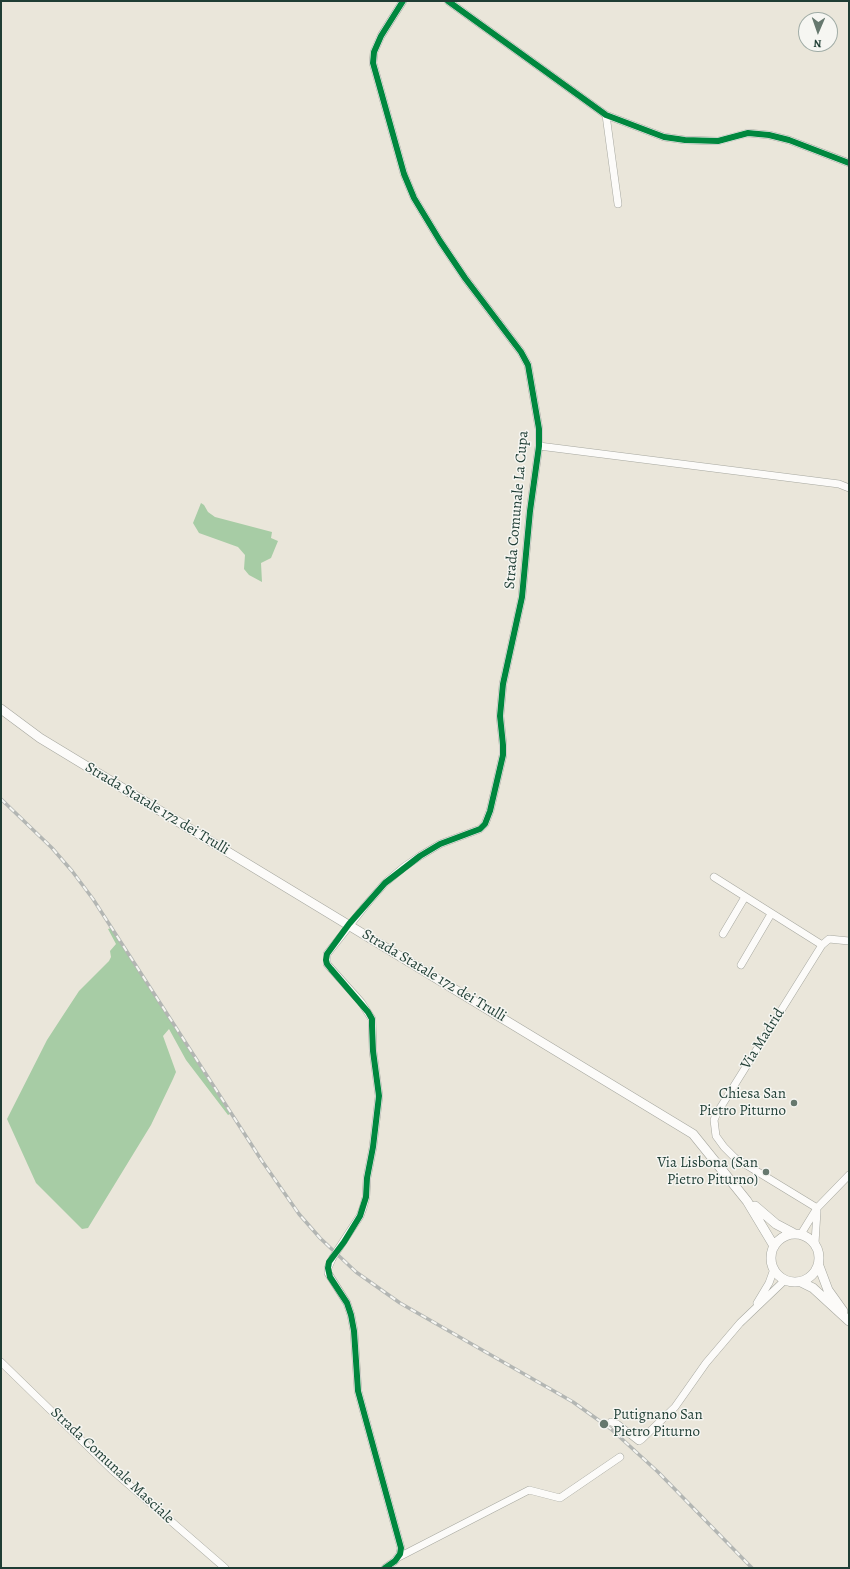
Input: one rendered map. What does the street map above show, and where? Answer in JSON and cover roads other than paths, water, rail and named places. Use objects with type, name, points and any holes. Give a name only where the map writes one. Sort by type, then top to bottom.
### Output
[{"type":"main road","name":"Strada Statale 172 dei Trulli","points":[[1,709],[40,738],[349,924],[692,1134],[747,1200],[774,1246]]},
{"type":"main road","name":"Strada Statale 172 dei Trulli","points":[[747,1200],[776,1224],[797,1234]]},
{"type":"main road","points":[[797,1234],[809,1237],[815,1243],[819,1250],[819,1266],[828,1290],[849,1320],[813,1288],[800,1282],[785,1280],[778,1275],[771,1261],[771,1253],[779,1240],[786,1235],[797,1234]]},
{"type":"main road","points":[[800,1282],[811,1276],[819,1266]]},
{"type":"street","name":"Strada Comunale La Cupa","points":[[349,924],[385,884],[408,865],[440,844],[480,829],[485,824],[490,811],[503,754],[500,716],[503,684],[522,597],[530,511],[539,446],[539,429],[528,365],[521,352],[465,278],[440,241],[414,198],[404,174],[372,63],[374,52],[381,36],[403,1]]},
{"type":"street","points":[[448,1],[606,115],[664,137],[685,140],[718,141],[748,133],[770,135],[789,140],[849,163]]},
{"type":"street","points":[[606,115],[618,204]]},
{"type":"street","name":"Strada Comunale La Cupa","points":[[539,446],[839,484],[849,488]]},
{"type":"street","points":[[714,878],[822,945],[829,939],[849,941]]},
{"type":"street","points":[[723,934],[745,897]]},
{"type":"street","points":[[742,965],[771,914]]},
{"type":"street","points":[[349,924],[327,954],[326,960],[327,964],[361,1002],[372,1018],[373,1051],[379,1096],[373,1147],[367,1178],[366,1197],[363,1208],[360,1216],[332,1259],[328,1268],[330,1277],[347,1303],[351,1315],[354,1331],[358,1391],[398,1535],[401,1548],[398,1556]]},
{"type":"street","name":"Via Madrid","points":[[817,1208],[735,1158],[716,1136],[714,1120],[822,945]]},
{"type":"street","points":[[797,1234],[817,1208],[849,1175]]},
{"type":"street","points":[[815,1243],[817,1208]]},
{"type":"street","points":[[750,1313],[769,1283],[774,1269]]},
{"type":"street","points":[[611,1422],[617,1424],[639,1441],[642,1440],[675,1407],[706,1363],[750,1313],[785,1280]]},
{"type":"street","name":"Strada Comunale Masciale","points":[[1,1362],[112,1470],[224,1568]]},
{"type":"street","points":[[385,1568],[398,1556],[529,1490],[560,1498],[620,1457]]},
{"type":"railway","points":[[1,799],[52,848],[93,899],[262,1161],[299,1214],[320,1238],[356,1272],[400,1303],[573,1402],[611,1429],[658,1472],[752,1568]]},
{"type":"place","name":"Chiesa San Pietro Piturno","points":[[794,1103]]},
{"type":"place","name":"Via Lisbona (San Pietro Piturno)","points":[[766,1172]]},
{"type":"place","name":"Putignano San Pietro Piturno","points":[[604,1424]]}]
